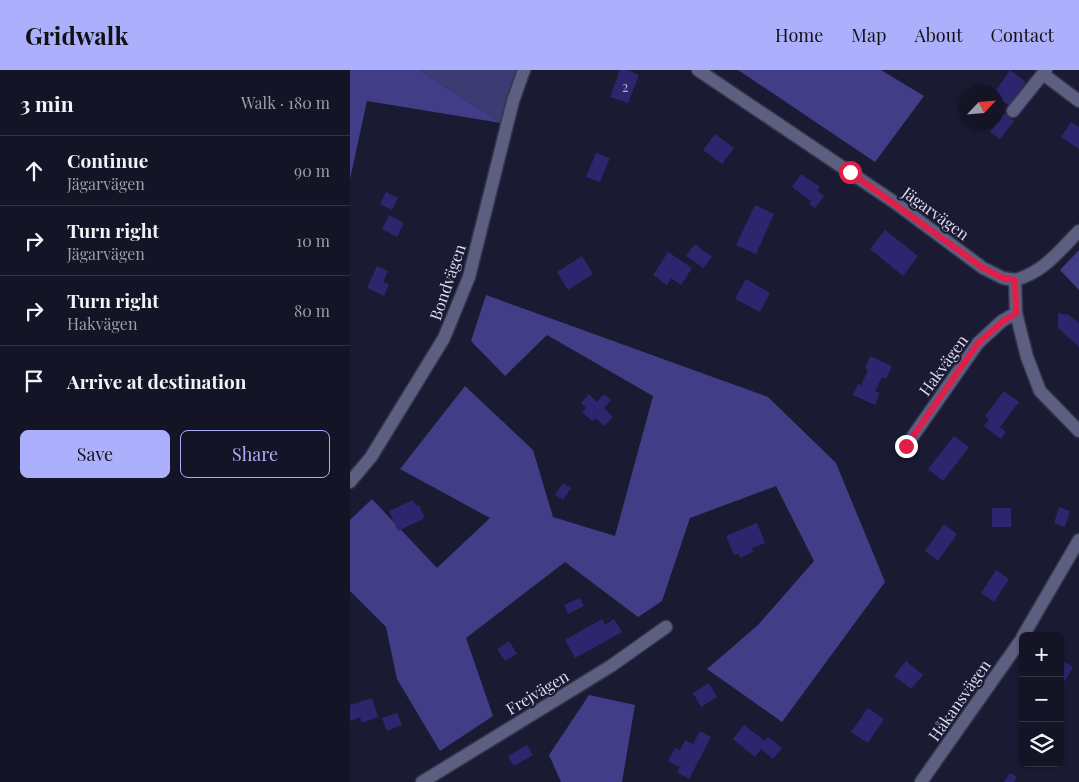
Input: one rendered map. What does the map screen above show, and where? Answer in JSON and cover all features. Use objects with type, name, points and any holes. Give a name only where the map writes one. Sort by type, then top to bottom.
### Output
[{"type":"street","name":"Bondvägen","points":[[350,482],[371,457],[444,338],[469,278],[513,100],[524,70]]},
{"type":"street","name":"Jägarvägen","points":[[698,70],[894,202],[983,268],[1003,278],[1015,280]]},
{"type":"street","points":[[1013,111],[1044,72],[1079,101]]},
{"type":"street","points":[[1079,231],[1043,268],[1028,277],[1015,280],[1016,313],[1027,357],[1040,392],[1079,431]]},
{"type":"street","name":"Hakvägen","points":[[906,446],[978,343],[1002,322],[1016,313]]},
{"type":"street","name":"Håkansvägen","points":[[1025,632],[1079,540]]},
{"type":"street","name":"Frejvägen","points":[[422,782],[611,666],[666,627]]},
{"type":"street","name":"Håkansvägen","points":[[922,782],[1019,642]]},
{"type":"shaded area","points":[[350,70],[419,70],[501,123],[367,101],[350,179]]},
{"type":"shaded area","points":[[419,70],[518,70],[501,123]]},
{"type":"shaded area","points":[[738,70],[881,70],[924,96],[875,162]]},
{"type":"shaded area","points":[[1079,250],[1079,290],[1060,270]]},
{"type":"shaded area","points":[[486,295],[768,397],[836,463],[885,582],[782,722],[707,669],[758,625],[814,561],[776,486],[690,518],[662,601],[638,617],[565,562],[466,638],[493,716],[440,751],[397,679],[386,627],[350,591],[350,520],[372,499],[437,568],[490,518],[400,469],[465,386],[533,450],[553,517],[615,536],[653,396],[547,335],[505,376],[471,341]]},
{"type":"shaded area","points":[[589,695],[635,705],[622,782],[561,782],[549,755]]},
{"type":"building","points":[[620,70],[627,70],[639,75],[628,103],[610,97]]},
{"type":"building","points":[[1010,70],[1026,82],[1010,106],[1004,102],[1004,85],[1000,85]]},
{"type":"building","points":[[1004,113],[1014,121],[1000,139],[990,132],[991,130],[1004,130]]},
{"type":"building","points":[[1071,122],[1079,127],[1079,149],[1061,137]]},
{"type":"building","points":[[715,134],[734,148],[722,164],[703,150]]},
{"type":"building","points":[[596,153],[610,158],[600,182],[586,177]]},
{"type":"building","points":[[801,174],[820,187],[817,191],[824,196],[815,208],[809,204],[811,201],[792,187]]},
{"type":"building","points":[[386,192],[398,198],[392,210],[380,204]]},
{"type":"building","points":[[755,205],[774,214],[756,254],[736,245]]},
{"type":"building","points":[[389,215],[404,223],[397,237],[382,229]]},
{"type":"building","points":[[885,230],[918,256],[903,276],[870,249]]},
{"type":"building","points":[[695,244],[712,257],[703,268],[686,256]]},
{"type":"building","points":[[668,252],[692,268],[681,285],[671,278],[667,285],[653,275]]},
{"type":"building","points":[[582,256],[593,274],[568,290],[557,272]]},
{"type":"building","points":[[377,266],[388,271],[383,282],[389,284],[384,296],[367,288]]},
{"type":"building","points":[[746,279],[770,293],[760,312],[735,299]]},
{"type":"building","points":[[1058,313],[1069,315],[1079,323],[1079,347],[1058,328]]},
{"type":"building","points":[[870,356],[892,366],[886,379],[882,377],[875,391],[880,393],[875,405],[853,395],[858,384],[861,385],[868,370],[865,368]]},
{"type":"building","points":[[1004,391],[1019,402],[1000,427],[1006,432],[1001,439],[984,426],[989,419],[985,416]]},
{"type":"building","points":[[589,394],[597,402],[604,394],[611,400],[604,408],[613,417],[604,426],[596,418],[592,421],[582,412],[586,408],[581,403]]},
{"type":"building","points":[[954,436],[969,447],[943,481],[928,469]]},
{"type":"building","points":[[563,483],[571,488],[563,500],[555,495]]},
{"type":"building","points":[[413,500],[416,506],[419,505],[425,518],[398,531],[389,511]]},
{"type":"building","points":[[1059,507],[1070,511],[1065,527],[1054,523]]},
{"type":"building","points":[[992,508],[1011,508],[1011,527],[992,527]]},
{"type":"building","points":[[757,523],[765,543],[752,548],[753,552],[740,558],[739,554],[734,555],[726,536]]},
{"type":"building","points":[[944,524],[957,534],[938,561],[925,551]]},
{"type":"building","points":[[996,570],[1009,579],[994,602],[981,593]]},
{"type":"building","points":[[580,598],[584,606],[568,614],[564,605]]},
{"type":"building","points":[[602,619],[605,625],[614,619],[622,632],[575,658],[565,640]]},
{"type":"building","points":[[509,641],[517,654],[505,661],[497,649]]},
{"type":"building","points":[[906,661],[923,675],[911,689],[894,676]]},
{"type":"building","points":[[1064,662],[1073,667],[1064,682]]},
{"type":"building","points":[[709,683],[717,697],[701,707],[693,693]]},
{"type":"building","points":[[372,698],[378,717],[362,723],[360,717],[350,721],[350,705]]},
{"type":"building","points":[[868,708],[884,719],[868,743],[851,732]]},
{"type":"building","points":[[397,713],[402,725],[387,731],[382,718]]},
{"type":"building","points":[[744,725],[765,741],[768,737],[782,748],[773,759],[761,749],[755,757],[733,739]]},
{"type":"building","points":[[700,731],[711,737],[689,779],[677,772],[680,767],[668,761],[675,748],[680,750],[685,740],[693,744]]},
{"type":"building","points":[[527,745],[533,755],[514,766],[508,756]]},
{"type":"building","points":[[1010,773],[1017,777],[1014,782],[1004,782]]},
{"type":"route","points":[[850,172],[983,268],[1003,278],[1015,280],[1016,313],[1002,322],[978,343],[906,446]]}]
